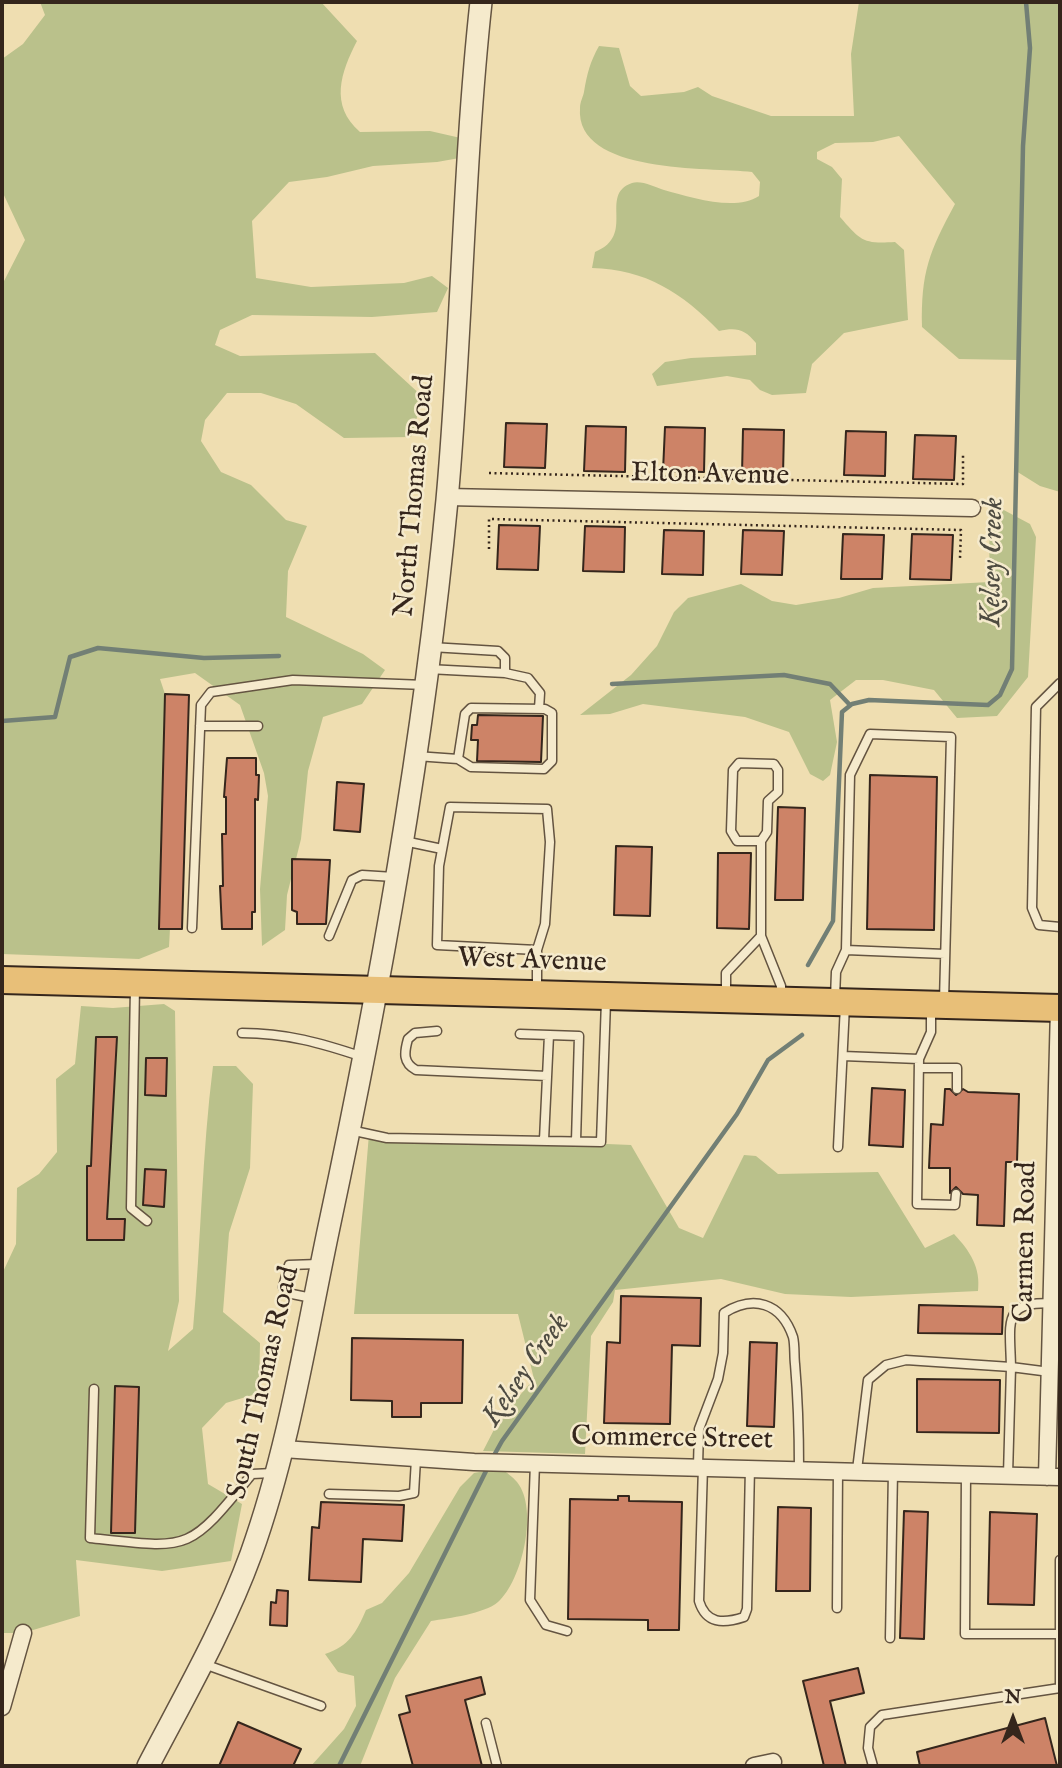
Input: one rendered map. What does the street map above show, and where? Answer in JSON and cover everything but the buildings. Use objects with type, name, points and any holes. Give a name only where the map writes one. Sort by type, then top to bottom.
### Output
[{"type":"main road","name":"West Avenue","points":[[2,980],[376,992],[1060,1008]]},
{"type":"street","name":"North Thomas Road","points":[[376,992],[416,756],[431,647],[447,496],[461,251],[481,2]]},
{"type":"street","name":"Elton Avenue","points":[[447,496],[972,508]]},
{"type":"street","name":"South Thomas Road","points":[[148,1766],[202,1663],[250,1558],[276,1473],[315,1299],[376,992]]},
{"type":"street","name":"Carmen Road","points":[[1054,1477],[1055,1411],[1050,1372],[1056,1304],[1060,1008]]},
{"type":"street","name":"Commerce Street","points":[[282,1450],[474,1462],[838,1469],[1054,1477]]},
{"type":"street","points":[[2,1707],[5,1684],[23,1633]]},
{"type":"street","points":[[754,1766],[773,1762]]},
{"type":"lane","points":[[431,647],[498,651],[505,657],[505,673]]},
{"type":"lane","points":[[192,928],[201,705],[211,692],[293,680],[505,673],[528,678],[540,693],[540,709]]},
{"type":"lane","points":[[1060,683],[1036,707],[1032,895],[1032,908],[1039,925],[1060,927]]},
{"type":"lane","points":[[416,756],[458,759],[471,767],[544,769],[552,761],[552,713],[540,709],[471,708],[465,714],[458,759]]},
{"type":"lane","points":[[200,726],[258,726]]},
{"type":"lane","points":[[838,1147],[843,1056],[836,972],[846,950],[849,775],[870,734],[951,737],[945,954],[931,1032],[919,1063],[917,1204],[955,1205],[956,1194]]},
{"type":"lane","points":[[761,841],[737,841],[731,831],[733,770],[739,763],[774,764],[778,770],[778,792],[768,801],[767,832],[761,841],[761,936],[781,986],[780,1000]]},
{"type":"lane","points":[[537,950],[437,945],[442,849],[450,807],[547,808],[550,842],[545,924],[537,950],[537,994]]},
{"type":"lane","points":[[401,841],[442,849]]},
{"type":"lane","points":[[329,936],[352,880],[362,875],[394,877]]},
{"type":"lane","points":[[726,999],[726,974],[761,936]]},
{"type":"lane","points":[[846,950],[945,954]]},
{"type":"lane","points":[[135,984],[131,1208],[147,1221]]},
{"type":"lane","points":[[350,1130],[387,1138],[601,1142],[606,996]]},
{"type":"lane","points":[[437,1031],[415,1033],[408,1039],[405,1059],[408,1066],[416,1070],[547,1076]]},
{"type":"lane","points":[[242,1033],[295,1035],[315,1045],[363,1058]]},
{"type":"lane","points":[[520,1034],[579,1036],[576,1141]]},
{"type":"lane","points":[[544,1140],[549,1035]]},
{"type":"lane","points":[[843,1056],[957,1068],[957,1089]]},
{"type":"lane","points":[[315,1299],[287,1293],[283,1287],[289,1265],[321,1265]]},
{"type":"lane","points":[[750,1467],[747,1609],[744,1617],[735,1620],[710,1619],[703,1615],[699,1601],[699,1429],[718,1380],[724,1313],[741,1303],[765,1303],[793,1336],[799,1412],[799,1468]]},
{"type":"lane","points":[[1008,1475],[1010,1323],[1014,1311],[1022,1305],[1056,1304]]},
{"type":"lane","points":[[857,1470],[868,1380],[886,1366],[906,1360],[1050,1372]]},
{"type":"lane","points":[[94,1390],[90,1538],[165,1546],[190,1541],[213,1521],[252,1474],[276,1473]]},
{"type":"lane","points":[[329,1494],[399,1496],[414,1493],[416,1459]]},
{"type":"lane","points":[[536,1463],[530,1600],[546,1625],[568,1631]]},
{"type":"lane","points":[[836,1608],[838,1469]]},
{"type":"lane","points":[[890,1638],[893,1471]]},
{"type":"lane","points":[[966,1474],[965,1634],[1059,1634]]},
{"type":"lane","points":[[873,1766],[868,1748],[870,1727],[882,1715],[1060,1687],[1060,1560]]},
{"type":"lane","points":[[202,1663],[321,1706]]},
{"type":"lane","points":[[486,1723],[497,1766]]},
{"type":"path","points":[[489,472],[963,484],[963,455]]},
{"type":"path","points":[[489,549],[489,519],[961,530],[960,558]]},
{"type":"green space","points":[[40,2],[321,2],[357,41],[346,64],[341,100],[350,122],[360,132],[430,131],[465,139],[465,157],[437,162],[373,166],[327,177],[289,182],[252,221],[256,278],[311,287],[404,283],[432,276],[448,288],[437,312],[372,317],[252,315],[220,330],[215,345],[240,356],[375,353],[423,397],[411,437],[344,438],[296,404],[261,393],[227,393],[205,420],[201,441],[221,472],[251,485],[286,520],[307,526],[288,571],[286,617],[363,654],[385,670],[362,704],[323,717],[308,771],[301,839],[287,895],[285,930],[262,946],[260,889],[268,796],[264,773],[240,705],[195,673],[160,679],[165,694],[171,910],[169,947],[139,959],[2,954],[2,285],[25,240],[2,191],[2,59],[23,44],[45,15]]},
{"type":"green space","points":[[859,2],[1060,2],[1060,492],[1040,486],[1016,471],[1018,360],[959,359],[922,327],[923,291],[928,263],[955,204],[899,136],[873,142],[835,143],[817,152],[817,159],[832,167],[842,179],[840,217],[847,225],[863,239],[895,242],[904,250],[908,320],[844,333],[812,364],[806,393],[772,395],[760,390],[750,380],[727,376],[657,386],[652,374],[665,362],[756,355],[756,343],[740,330],[719,331],[691,305],[646,278],[611,269],[592,268],[595,252],[607,245],[614,236],[618,196],[622,189],[632,183],[644,183],[712,202],[738,203],[759,196],[760,182],[752,172],[648,163],[621,156],[599,146],[584,130],[580,108],[589,68],[599,46],[619,48],[630,86],[641,96],[684,92],[698,87],[712,96],[771,116],[854,116],[851,54]]},
{"type":"green space","points":[[1000,508],[1030,524],[1036,537],[1028,677],[997,716],[957,718],[934,690],[883,680],[856,680],[830,700],[837,742],[830,775],[823,781],[810,774],[789,732],[745,717],[643,704],[610,714],[580,715],[631,675],[657,646],[674,612],[688,598],[741,584],[772,601],[796,605],[839,598],[873,588],[990,582],[990,534]]},
{"type":"green space","points":[[164,1004],[175,1011],[179,1301],[168,1351],[193,1329],[213,1066],[236,1066],[253,1084],[250,1168],[229,1233],[223,1312],[260,1343],[259,1393],[226,1403],[202,1428],[208,1484],[242,1504],[231,1561],[162,1571],[76,1560],[80,1616],[23,1633],[2,1633],[2,1274],[16,1244],[17,1188],[39,1174],[57,1152],[56,1079],[75,1064],[81,1006],[113,1008]]},
{"type":"green space","points":[[369,1134],[631,1145],[679,1228],[703,1238],[744,1155],[756,1156],[778,1174],[878,1172],[925,1248],[954,1234],[960,1240],[976,1267],[978,1291],[851,1297],[785,1294],[721,1279],[615,1290],[613,1302],[591,1336],[585,1454],[483,1451],[500,1418],[534,1379],[518,1314],[354,1314]]},
{"type":"green space","points":[[500,1468],[517,1482],[527,1509],[525,1544],[507,1592],[498,1602],[484,1610],[431,1621],[395,1678],[360,1766],[311,1766],[344,1729],[356,1706],[354,1676],[338,1672],[325,1654],[346,1643],[366,1610],[382,1603],[409,1573],[460,1487],[474,1473]]},
{"type":"waterway","name":"Kelsey Creek","points":[[808,965],[833,921],[842,712],[852,704],[869,700],[988,705],[1000,695],[1012,669],[1023,146],[1030,48],[1026,2]]},
{"type":"waterway","points":[[2,721],[55,717],[70,657],[98,648],[204,658],[279,656]]},
{"type":"waterway","points":[[612,684],[784,675],[830,684],[850,705]]},
{"type":"waterway","name":"Kelsey Creek","points":[[492,1459],[502,1441],[737,1114],[768,1060],[802,1035]]},
{"type":"waterway","name":"Kelsey Creek","points":[[339,1766],[488,1467]]}]
